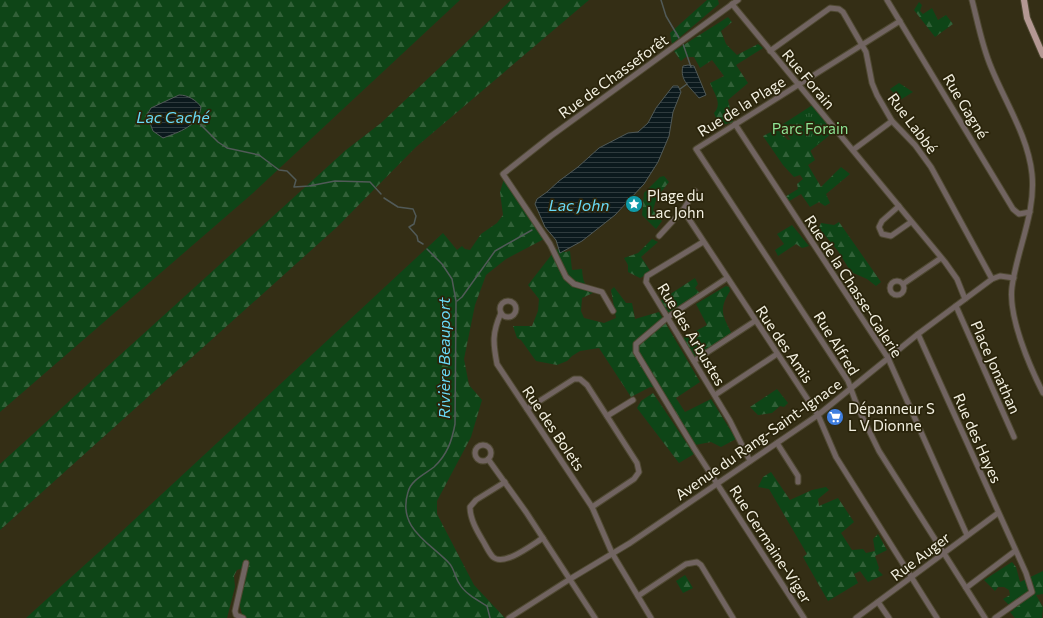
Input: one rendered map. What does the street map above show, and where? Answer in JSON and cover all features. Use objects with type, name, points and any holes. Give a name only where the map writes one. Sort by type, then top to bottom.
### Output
[{"type":"main road","points":[[1024,0],[1027,18],[1043,55]]},
{"type":"street","name":"Rue de Chasseforêt","points":[[613,311],[602,292],[574,284],[566,277],[550,244],[503,174],[551,136],[738,0]]},
{"type":"street","name":"Rue Gagné","points":[[887,0],[1013,209],[1019,214],[1030,212]]},
{"type":"street","points":[[972,0],[990,66],[1028,151],[1032,175],[1030,212],[1012,287],[1013,309],[1023,346],[1043,393]]},
{"type":"street","name":"Rue Forain","points":[[732,4],[941,258],[957,279],[965,298]]},
{"type":"street","name":"Rue Labbé","points":[[770,51],[826,11],[835,7],[843,12],[862,44],[877,95],[892,121],[915,145],[931,167],[992,279]]},
{"type":"street","name":"Rue de la Plage","points":[[696,149],[900,21]]},
{"type":"street","points":[[853,150],[892,121]]},
{"type":"street","name":"Rue de la Chasse-Galerie","points":[[735,124],[888,358],[968,535]]},
{"type":"street","name":"Rue Alfred","points":[[696,149],[848,381],[858,408],[879,451],[985,618]]},
{"type":"street","points":[[658,236],[683,210],[695,191]]},
{"type":"street","points":[[899,206],[882,221],[879,227],[882,234],[891,236],[911,222]]},
{"type":"street","name":"Rue des Amis","points":[[683,210],[818,415],[836,457],[937,618]]},
{"type":"street","name":"Rue des Arbustes","points":[[703,242],[646,279],[715,395],[750,461]]},
{"type":"street","points":[[903,284],[941,258]]},
{"type":"street","points":[[992,279],[1000,276],[1014,278]]},
{"type":"street","name":"Rue Germaine-Viger","points":[[727,278],[668,317],[636,344],[636,352],[694,448],[804,618]]},
{"type":"street","name":"Avenue du Rang-Saint-Ignace","points":[[509,618],[630,543],[818,415],[918,334],[992,279]]},
{"type":"street","name":"Place Jonathan","points":[[956,306],[1014,437]]},
{"type":"street","name":"Rue des Bolets","points":[[501,313],[495,328],[494,347],[497,364],[592,506],[612,553],[651,618]]},
{"type":"street","points":[[694,361],[755,321]]},
{"type":"street","name":"Rue des Hayes","points":[[918,334],[998,512],[1032,592],[995,618]]},
{"type":"street","points":[[715,395],[777,354]]},
{"type":"street","points":[[527,408],[569,381],[580,379],[587,385],[637,463],[639,472],[634,479],[592,506]]},
{"type":"street","points":[[607,416],[634,400]]},
{"type":"street","points":[[777,443],[798,476],[798,482]]},
{"type":"street","points":[[488,459],[543,538],[595,618]]},
{"type":"street","points":[[505,482],[476,500],[470,507],[470,515],[480,536],[493,557],[501,560],[509,558],[543,538]]},
{"type":"street","name":"Rue Auger","points":[[856,618],[998,512]]},
{"type":"street","points":[[966,588],[1015,552]]},
{"type":"street","points":[[638,596],[686,564],[698,562],[733,618]]},
{"type":"street","points":[[243,618],[236,615],[235,611],[246,563]]},
{"type":"street","points":[[878,602],[888,618]]},
{"type":"green space","points":[[0,0],[460,0],[253,193],[0,412]]},
{"type":"green space","points":[[511,0],[589,0],[416,147],[337,227],[0,530],[0,464],[346,150],[381,123]]},
{"type":"green space","points":[[707,0],[718,0],[719,4],[672,44],[670,33]]},
{"type":"green space","points":[[919,2],[922,5],[920,11],[923,14],[932,8],[938,20],[946,15],[953,24],[935,37],[914,10]]},
{"type":"green space","points":[[728,17],[732,22],[721,31],[726,44],[737,55],[758,44],[763,48],[736,65],[748,83],[728,100],[733,122],[719,126],[714,113],[717,110],[718,102],[710,83],[724,76],[712,60],[700,68],[694,57],[686,57],[681,61],[674,51]]},
{"type":"green space","points":[[899,83],[913,92],[900,100],[890,89]]},
{"type":"green space","name":"Parc Forain","points":[[814,104],[836,130],[804,156],[780,126]]},
{"type":"green space","points":[[824,128],[829,134],[810,150],[815,160],[808,165],[821,187],[841,167],[850,174],[826,194],[830,203],[825,206],[819,202],[810,207],[801,194],[786,203],[783,198],[798,189],[797,184],[803,179],[800,175],[794,177],[783,165],[763,136],[777,129],[788,140],[799,138],[810,144],[814,134]]},
{"type":"green space","points":[[664,176],[669,182],[657,197],[653,210],[662,221],[656,229],[642,215],[644,193],[660,177]]},
{"type":"green space","points":[[504,179],[544,239],[506,259],[486,275],[475,305],[464,359],[469,385],[482,400],[471,437],[437,501],[437,514],[474,585],[505,618],[246,618],[243,617],[240,606],[240,600],[245,582],[245,573],[243,568],[237,570],[234,576],[235,587],[227,618],[26,618],[120,533],[443,233],[457,250],[462,246],[465,249],[470,250],[481,234],[497,223],[503,215],[500,192]]},
{"type":"green space","points":[[839,222],[881,282],[876,286],[867,279],[851,272],[838,251],[819,228],[821,223],[834,225]]},
{"type":"green space","points":[[792,225],[809,246],[802,248],[796,244],[778,256],[775,250],[784,244],[777,234]]},
{"type":"green space","points":[[652,239],[658,242],[641,257],[651,272],[640,278],[628,272],[628,265],[624,258],[638,253]]},
{"type":"green space","points":[[556,249],[565,252],[570,251],[572,270],[582,269],[585,283],[595,292],[582,298],[581,311],[584,318],[604,323],[616,318],[611,290],[614,287],[626,303],[632,303],[635,319],[659,312],[700,382],[676,398],[685,412],[711,399],[736,439],[721,447],[711,442],[695,445],[657,388],[650,387],[631,397],[599,348],[580,351],[567,361],[557,365],[536,361],[521,340],[517,338],[513,326],[532,326],[538,311],[539,299],[528,285]]},
{"type":"green space","points":[[695,278],[698,284],[695,288],[702,295],[669,317],[658,302]]},
{"type":"green space","points":[[726,286],[729,287],[730,291],[724,303],[723,313],[732,334],[695,362],[681,339],[707,325],[696,304]]},
{"type":"green space","points":[[777,389],[788,403],[784,407],[780,406],[772,413],[758,415],[750,407]]},
{"type":"green space","points":[[653,393],[694,454],[679,463],[637,408],[641,401]]},
{"type":"green space","points":[[771,472],[790,500],[812,490],[826,487],[829,490],[818,499],[819,506],[838,498],[854,522],[841,533],[852,550],[863,549],[866,553],[875,551],[873,539],[878,534],[887,550],[875,556],[879,568],[878,570],[883,575],[868,582],[860,571],[854,574],[858,583],[828,601],[803,557],[807,554],[769,489],[758,487],[763,477]]},
{"type":"green space","points":[[1012,562],[1016,567],[1020,582],[1043,571],[1043,594],[1036,595],[1043,607],[1042,618],[1015,618],[1010,612],[1014,610],[1003,599],[1010,595],[1009,590],[1004,587],[998,587],[995,591],[984,580]]},
{"type":"green space","points":[[685,575],[693,588],[683,593],[676,581]]},
{"type":"water","points":[[683,66],[694,66],[706,95],[699,98],[686,84],[682,71]]},
{"type":"water","name":"Lac John","points":[[673,86],[678,86],[681,92],[673,112],[669,136],[658,162],[644,184],[615,215],[582,241],[560,253],[556,240],[545,227],[535,204],[537,199],[578,167],[599,148],[628,133],[638,132],[648,123],[656,108]]},
{"type":"water","name":"Lac Caché","points":[[179,95],[192,98],[197,102],[201,107],[199,114],[192,124],[163,138],[153,131],[147,115],[151,108]]},
{"type":"waterway","points":[[661,0],[666,16],[679,38]]},
{"type":"waterway","points":[[683,44],[691,67]]},
{"type":"waterway","points":[[680,89],[687,84]]},
{"type":"waterway","name":"Rivière Beauport","points":[[197,121],[218,142],[227,148],[259,155],[279,170],[287,171],[296,180],[294,187],[335,181],[370,182],[381,194]]},
{"type":"waterway","name":"Rivière Beauport","points":[[384,198],[398,207],[413,209],[416,216],[414,224],[409,227],[417,236],[418,241],[423,244]]},
{"type":"waterway","points":[[457,301],[462,297],[495,251],[532,230]]},
{"type":"waterway","name":"Rivière Beauport","points":[[427,249],[442,264],[452,279],[456,301],[455,424],[446,453],[434,467],[412,484],[408,492],[406,505],[407,515],[411,525],[424,541],[451,565],[461,587],[471,596],[487,606],[490,618]]},
{"type":"place","name":"Plage du Lac John","points":[[634,204]]},
{"type":"place","name":"Dépanneur S L V Dionne","points":[[835,417]]}]
